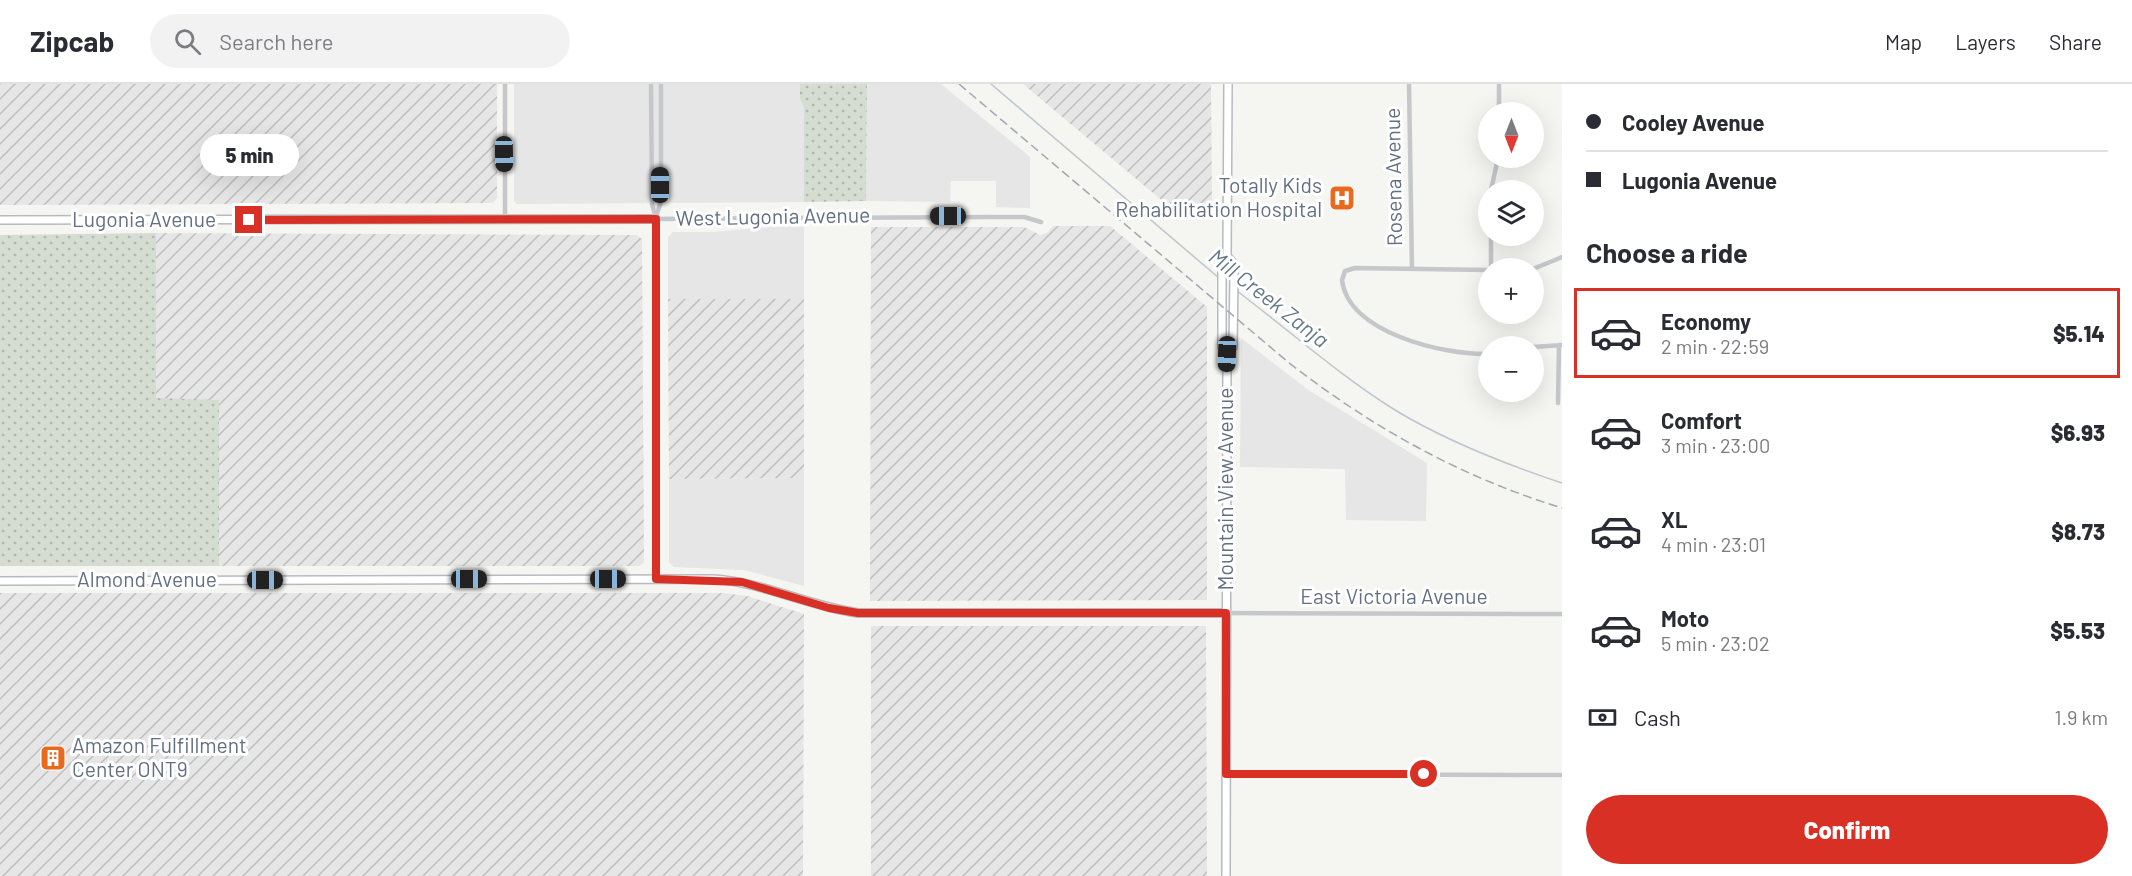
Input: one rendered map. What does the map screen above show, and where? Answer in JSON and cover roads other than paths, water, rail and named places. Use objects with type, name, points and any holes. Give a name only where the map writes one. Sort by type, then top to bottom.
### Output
[{"type":"street","points":[[505,84],[505,219]]},
{"type":"street","points":[[651,84],[652,204],[656,219]]},
{"type":"street","points":[[656,579],[656,219],[660,202],[660,84]]},
{"type":"street","name":"Mountain View Avenue","points":[[1226,876],[1227,354],[1222,346],[1222,264],[1227,256],[1228,84]]},
{"type":"street","name":"Rosena Avenue","points":[[1409,84],[1412,269]]},
{"type":"street","points":[[1499,84],[1499,102]]},
{"type":"street","name":"West Lugonia Avenue","points":[[505,219],[938,216],[1024,217],[1041,222]]},
{"type":"street","name":"Lugonia Avenue","points":[[0,220],[505,219]]},
{"type":"street","name":"Mountain View Avenue","points":[[1227,256],[1234,264],[1233,347],[1227,354]]},
{"type":"street","points":[[1544,264],[1562,257]]},
{"type":"street","points":[[1478,269],[1355,268],[1345,272],[1342,284],[1348,299],[1358,311],[1378,326],[1406,339],[1435,348],[1478,353]]},
{"type":"street","points":[[1544,346],[1560,345],[1558,404]]},
{"type":"street","name":"Almond Avenue","points":[[0,581],[656,579],[742,582],[829,608],[858,613],[1226,613]]},
{"type":"street","name":"East Victoria Avenue","points":[[1226,613],[1562,614]]},
{"type":"street","points":[[1226,774],[1562,775]]},
{"type":"waterway","name":"Mill Creek Zanja","points":[[991,84],[1219,278]]},
{"type":"waterway","name":"Mill Creek Zanja","points":[[1237,291],[1334,368],[1395,410],[1476,451],[1562,483]]},
{"type":"railway","points":[[959,84],[1319,386],[1418,448],[1488,481],[1562,508]]},
{"type":"place","name":"Totally Kids Rehabilitation Hospital","points":[[1342,198]]},
{"type":"place","name":"Amazon Fulfillment Center ONT9","points":[[53,758]]}]
